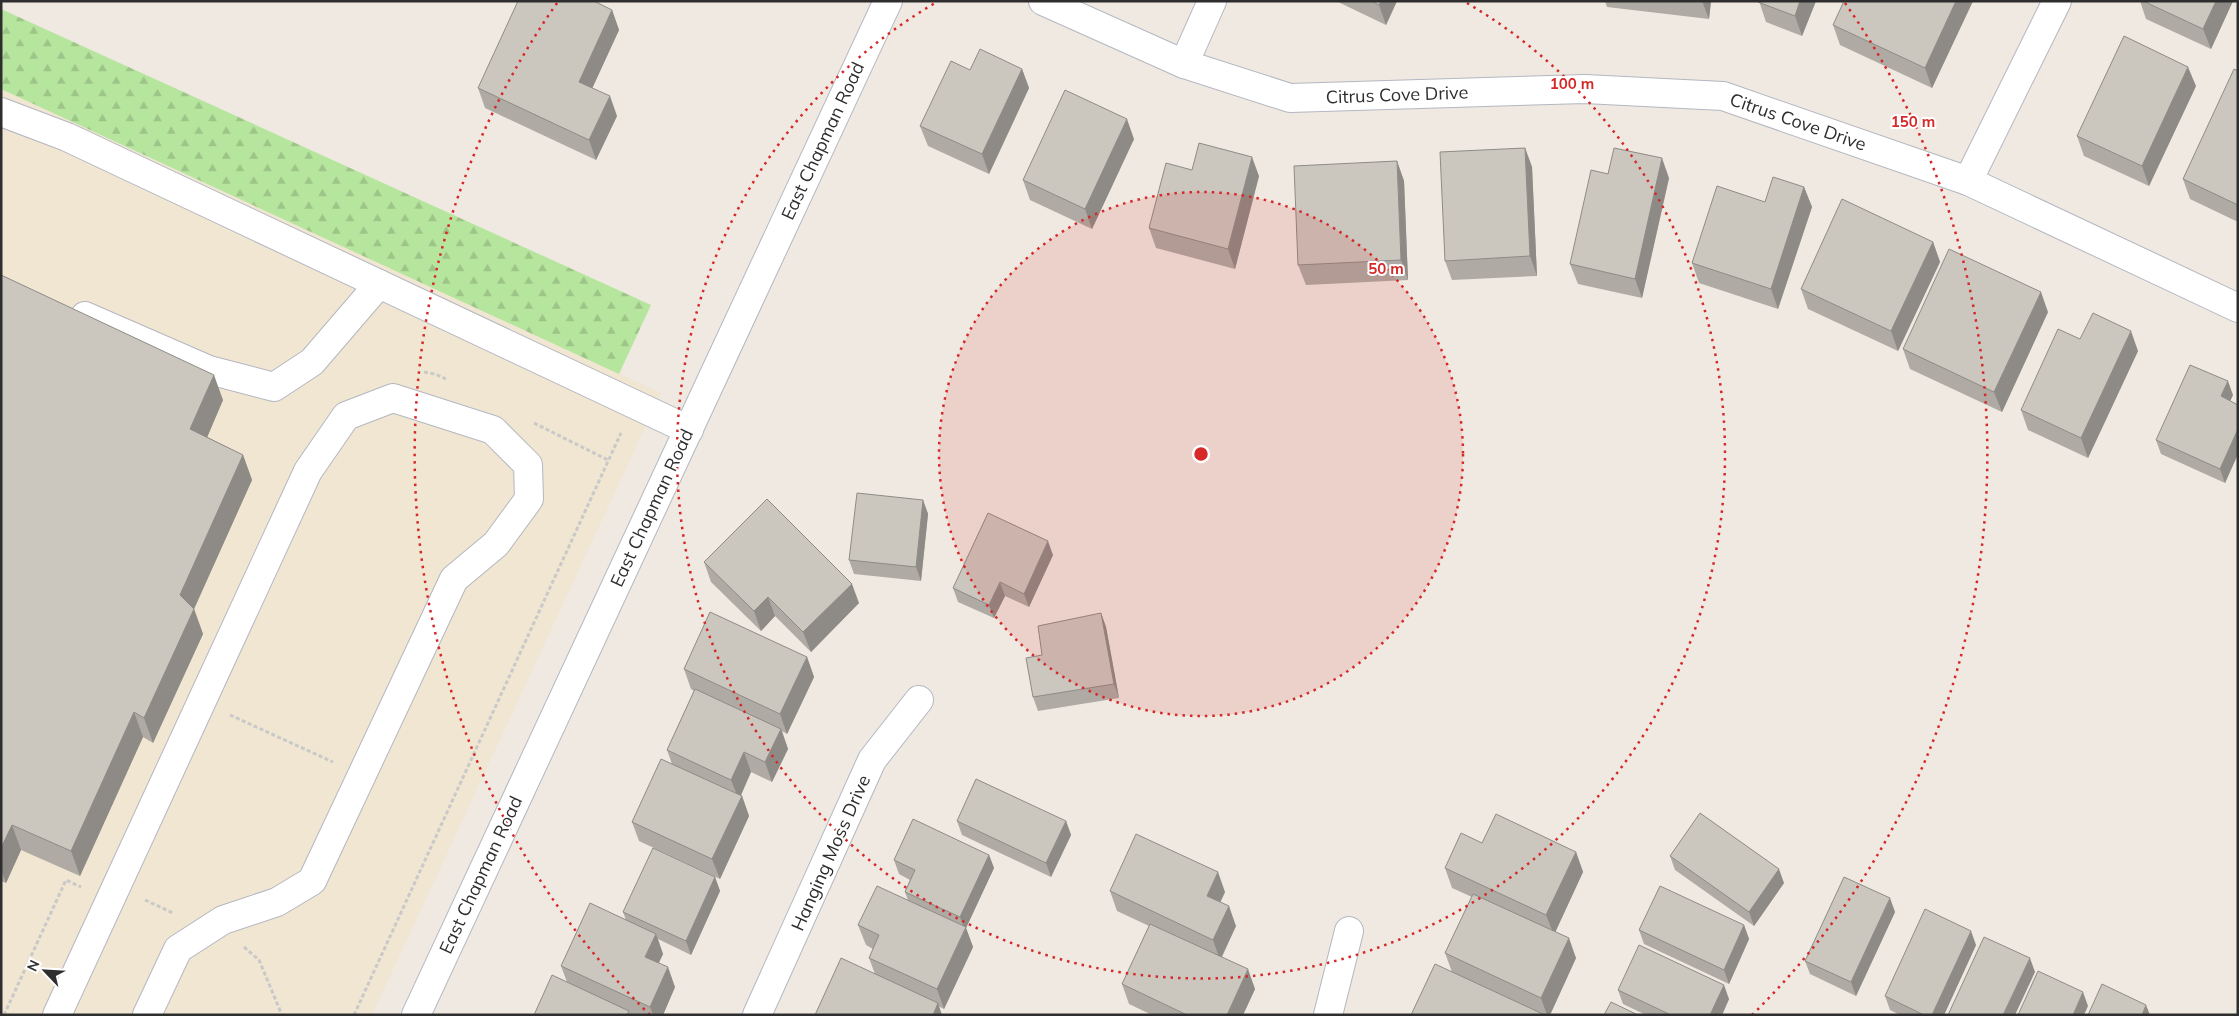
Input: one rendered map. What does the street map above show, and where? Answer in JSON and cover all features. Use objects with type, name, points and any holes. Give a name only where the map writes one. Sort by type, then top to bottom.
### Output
[{"type":"street","name":"East Chapman Road","points":[[416,1015],[888,1]]},
{"type":"street","name":"Citrus Cove Drive","points":[[1043,1],[1184,64],[1290,98],[1584,89],[1723,96],[1968,181],[2238,308]]},
{"type":"street","points":[[1184,64],[1212,1]]},
{"type":"street","points":[[1968,181],[2057,1]]},
{"type":"street","points":[[1,112],[66,137],[689,430]]},
{"type":"street","points":[[64,306],[208,370],[274,387],[312,362],[379,284]]},
{"type":"street","points":[[57,1015],[308,471],[346,416],[393,398],[493,430],[528,465],[529,499],[496,544],[454,578],[312,881],[277,902],[223,920],[178,950],[148,1015]]},
{"type":"street","name":"Hanging Moss Drive","points":[[757,1015],[872,760],[918,700]]},
{"type":"street","points":[[1328,1015],[1349,930]]},
{"type":"path","points":[[354,1015],[634,404]]},
{"type":"path","points":[[202,702],[361,774]]},
{"type":"shaded area","points":[[1,89],[661,393],[372,1015],[1,1015]]},
{"type":"green space","points":[[1,9],[651,305],[619,374],[1,89]]},
{"type":"building","points":[[518,1],[594,1],[612,10],[579,82],[610,96],[589,140],[478,88]]},
{"type":"building","points":[[1371,1],[1381,1],[1379,5]]},
{"type":"building","points":[[1759,1],[1800,1],[1795,16]]},
{"type":"building","points":[[1844,1],[1956,1],[1925,68],[1833,25]]},
{"type":"building","points":[[2143,1],[2216,1],[2203,29]]},
{"type":"building","points":[[2124,36],[2188,67],[2142,166],[2077,136]]},
{"type":"building","points":[[980,49],[1022,69],[982,154],[920,126],[951,61],[970,70]]},
{"type":"building","points":[[2234,69],[2238,71],[2238,205],[2183,179]]},
{"type":"building","points":[[1065,90],[1127,119],[1085,209],[1023,180]]},
{"type":"building","points":[[1199,143],[1252,157],[1228,249],[1149,228],[1166,163],[1192,170]]},
{"type":"building","points":[[1525,148],[1530,256],[1445,261],[1440,152]]},
{"type":"building","points":[[1614,148],[1662,158],[1635,279],[1570,264],[1591,170],[1608,174]]},
{"type":"building","points":[[1397,161],[1401,260],[1298,265],[1294,166]]},
{"type":"building","points":[[1773,177],[1804,187],[1771,289],[1692,263],[1717,186],[1765,202]]},
{"type":"building","points":[[1842,199],[1933,242],[1891,331],[1801,289]]},
{"type":"building","points":[[1949,249],[2041,292],[1994,392],[1903,349]]},
{"type":"building","points":[[1,275],[214,375],[190,429],[243,455],[180,595],[194,609],[144,718],[134,712],[71,851],[12,825],[1,848]]},
{"type":"building","points":[[2093,313],[2131,331],[2081,438],[2021,410],[2058,329],[2080,339]]},
{"type":"building","points":[[2190,365],[2228,381],[2221,396],[2238,405],[2238,429],[2220,469],[2156,440]]},
{"type":"building","points":[[857,493],[923,500],[916,567],[849,560]]},
{"type":"building","points":[[767,499],[852,584],[803,632],[768,597],[754,611],[704,562]]},
{"type":"building","points":[[988,513],[1048,541],[1024,594],[1000,582],[989,605],[953,588]]},
{"type":"building","points":[[710,612],[807,657],[780,714],[684,669]]},
{"type":"building","points":[[1101,613],[1114,684],[1033,697],[1026,658],[1042,655],[1038,626]]},
{"type":"building","points":[[695,689],[781,729],[765,762],[744,752],[731,780],[667,750]]},
{"type":"building","points":[[661,759],[742,796],[712,859],[632,822]]},
{"type":"building","points":[[976,779],[1066,821],[1046,863],[957,821]]},
{"type":"building","points":[[1700,813],[1779,869],[1749,912],[1670,856]]},
{"type":"building","points":[[1496,814],[1576,852],[1546,915],[1445,868],[1461,833],[1482,843]]},
{"type":"building","points":[[913,819],[989,855],[960,917],[905,892],[915,870],[894,860]]},
{"type":"building","points":[[1136,834],[1218,872],[1207,896],[1229,906],[1213,940],[1110,891]]},
{"type":"building","points":[[653,848],[715,877],[686,941],[623,912]]},
{"type":"building","points":[[1844,877],[1890,898],[1851,982],[1805,961]]},
{"type":"building","points":[[877,886],[966,927],[937,989],[869,958],[879,935],[858,925]]},
{"type":"building","points":[[1660,886],[1744,925],[1724,970],[1639,930]]},
{"type":"building","points":[[1473,894],[1569,938],[1541,998],[1445,953]]},
{"type":"building","points":[[590,903],[656,934],[645,957],[668,967],[650,1007],[561,966]]},
{"type":"building","points":[[1925,909],[1971,931],[1932,1015],[1924,1015],[1885,996]]},
{"type":"building","points":[[1150,924],[1248,969],[1227,1015],[1187,1015],[1122,984]]},
{"type":"building","points":[[1984,937],[2030,958],[2003,1015],[1948,1015]]},
{"type":"building","points":[[1639,945],[1724,985],[1710,1015],[1671,1015],[1618,990]]},
{"type":"building","points":[[841,958],[938,1003],[933,1015],[815,1015]]},
{"type":"building","points":[[1435,964],[1545,1015],[1411,1015]]},
{"type":"building","points":[[2038,971],[2083,992],[2073,1015],[2018,1015]]},
{"type":"building","points":[[552,975],[629,1011],[627,1015],[534,1015]]},
{"type":"building","points":[[2102,984],[2146,1005],[2142,1015],[2088,1015]]},
{"type":"building","points":[[1611,1002],[1638,1015],[1604,1015]]}]
